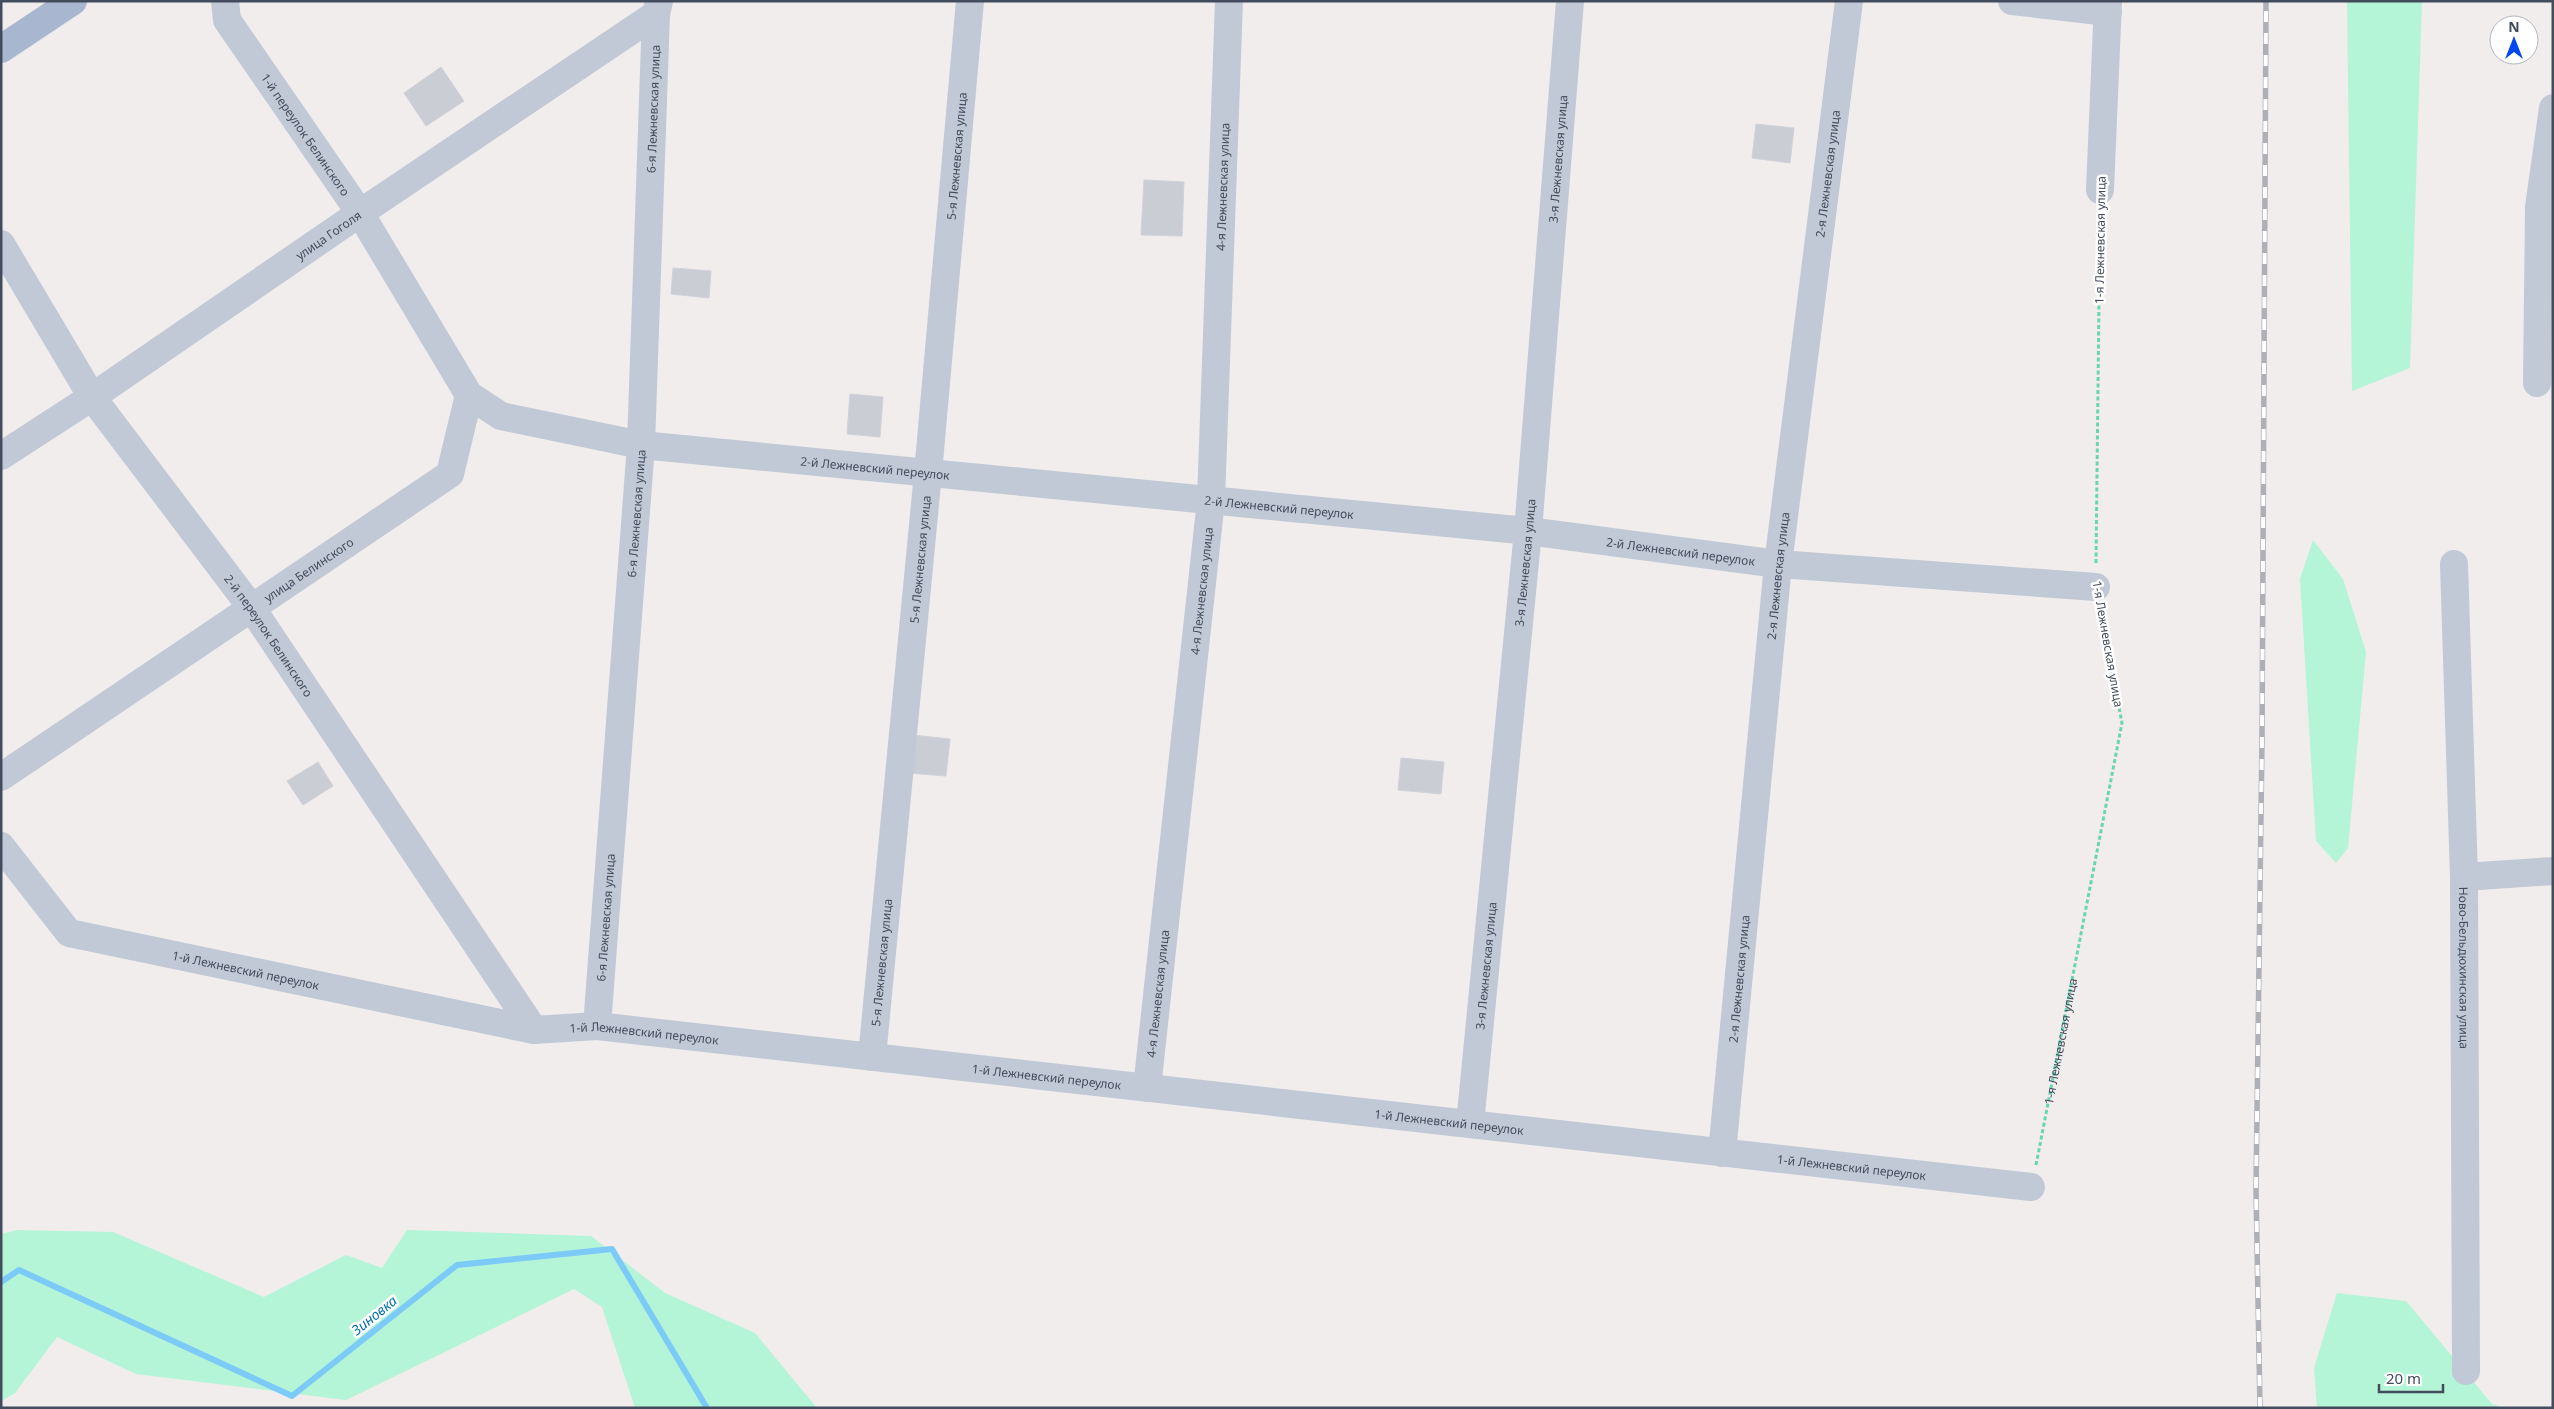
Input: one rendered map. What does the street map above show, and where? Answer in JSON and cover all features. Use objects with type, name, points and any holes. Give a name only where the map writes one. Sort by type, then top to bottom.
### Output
[{"type":"main road","points":[[1,49],[73,1]]},
{"type":"street","name":"1-й переулок Белинского","points":[[225,1],[226,20],[360,213],[469,395]]},
{"type":"street","name":"5-я Лежневская улица","points":[[872,1056],[928,473],[970,1]]},
{"type":"street","name":"4-я Лежневская улица","points":[[1147,1088],[1211,500],[1228,1]]},
{"type":"street","name":"3-я Лежневская улица","points":[[1470,1124],[1528,531],[1570,1]]},
{"type":"street","name":"2-я Лежневская улица","points":[[1722,1153],[1778,564],[1849,1]]},
{"type":"street","points":[[2012,1],[2108,7]]},
{"type":"street","name":"1-я Лежневская улица","points":[[2100,190],[2108,7]]},
{"type":"street","name":"улица Гоголя","points":[[1,456],[92,397],[658,8]]},
{"type":"street","name":"6-я Лежневская улица","points":[[598,1026],[641,445],[658,8]]},
{"type":"street","points":[[2537,383],[2539,207],[2553,108]]},
{"type":"street","name":"2-й переулок Белинского","points":[[1,244],[92,397],[251,606],[534,1030]]},
{"type":"street","name":"2-й Лежневский переулок","points":[[469,395],[501,416],[641,445],[1528,531],[1778,564],[2096,587]]},
{"type":"street","name":"улица Белинского","points":[[1,777],[251,606],[450,474],[469,395]]},
{"type":"street","name":"Ново-Бельдюхинская улица","points":[[2454,564],[2464,877],[2466,1371]]},
{"type":"street","name":"1-й Лежневский переулок","points":[[1,846],[70,933],[534,1030],[598,1026],[2031,1187]]},
{"type":"street","points":[[2464,877],[2553,871]]},
{"type":"path","name":"1-я Лежневская улица","points":[[2031,1187],[2122,723],[2096,587],[2100,190]]},
{"type":"green space","points":[[2347,1],[2422,1],[2410,368],[2352,391]]},
{"type":"green space","points":[[2313,540],[2343,579],[2366,652],[2348,848],[2336,863],[2316,841],[2300,579]]},
{"type":"green space","points":[[17,1230],[113,1232],[264,1297],[346,1255],[382,1268],[407,1230],[591,1236],[665,1293],[755,1333],[817,1408],[635,1408],[602,1307],[574,1289],[346,1400],[136,1374],[57,1337],[15,1393],[1,1401],[1,1234]]},
{"type":"green space","points":[[2337,1293],[2406,1301],[2492,1404],[2504,1408],[2317,1408],[2314,1368]]},
{"type":"building","points":[[441,67],[464,101],[426,126],[404,93]]},
{"type":"building","points":[[1756,124],[1794,128],[1790,163],[1752,158]]},
{"type":"building","points":[[1144,180],[1184,182],[1182,236],[1141,235]]},
{"type":"building","points":[[673,268],[711,271],[709,298],[671,294]]},
{"type":"building","points":[[850,394],[883,397],[880,437],[847,434]]},
{"type":"building","points":[[912,735],[950,739],[946,776],[908,773]]},
{"type":"building","points":[[1401,758],[1444,762],[1441,794],[1398,790]]},
{"type":"building","points":[[318,762],[333,786],[303,805],[287,781]]},
{"type":"waterway","name":"Зиновка","points":[[1,1282],[19,1270],[292,1396],[457,1265],[612,1249],[707,1408]]},
{"type":"railway","points":[[2260,1408],[2256,1189],[2262,740],[2266,1]]}]
